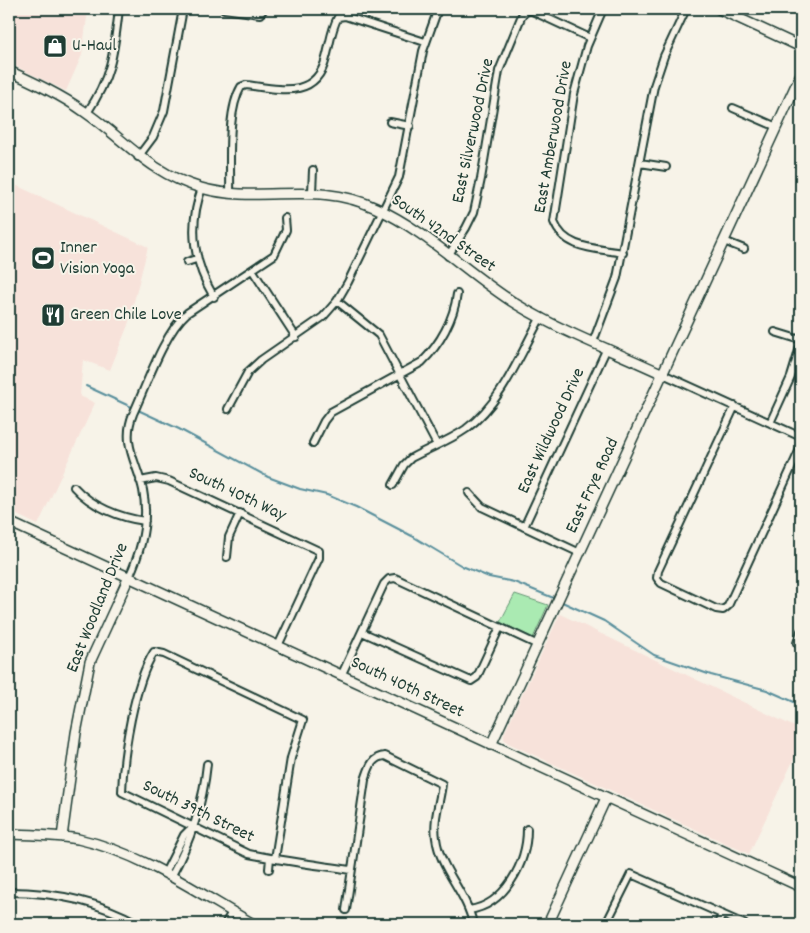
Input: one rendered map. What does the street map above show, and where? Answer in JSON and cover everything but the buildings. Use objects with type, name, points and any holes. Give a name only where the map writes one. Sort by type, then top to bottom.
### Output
[{"type":"street","points":[[87,113],[101,91],[112,64],[119,9]]},
{"type":"street","points":[[138,157],[153,136],[164,111],[183,9]]},
{"type":"street","points":[[224,9],[262,11]]},
{"type":"street","points":[[228,409],[248,372],[261,360],[319,320],[337,301],[383,211],[402,169],[426,42],[438,9]]},
{"type":"street","name":"East Amberwood Drive","points":[[603,9],[590,38],[574,94],[554,222],[557,231],[569,242],[623,253]]},
{"type":"street","points":[[593,342],[610,303],[623,253],[654,86],[664,56],[686,9]]},
{"type":"street","points":[[719,9],[801,47]]},
{"type":"street","name":"East Silverwood Drive","points":[[448,256],[474,212],[499,71],[509,44],[526,11],[532,11],[590,38]]},
{"type":"street","points":[[230,194],[233,117],[237,93],[240,87],[246,85],[288,90],[309,84],[322,70],[338,17],[345,16],[376,28],[426,42]]},
{"type":"street","name":"South 42nd Street","points":[[9,71],[64,98],[87,113],[138,157],[171,177],[202,188],[230,194],[312,192],[354,199],[383,211],[401,221],[503,295],[541,317],[801,437]]},
{"type":"street","name":"East Frye Road","points":[[491,745],[801,74]]},
{"type":"street","points":[[792,93],[801,97]]},
{"type":"street","points":[[733,108],[777,128]]},
{"type":"street","points":[[390,122],[410,126]]},
{"type":"street","points":[[640,163],[666,167]]},
{"type":"street","points":[[312,192],[313,170]]},
{"type":"street","points":[[202,188],[194,222],[196,259],[202,276],[214,296]]},
{"type":"street","name":"East Woodland Drive","points":[[62,837],[76,733],[88,670],[98,641],[138,555],[145,522],[140,481],[127,432],[133,414],[173,329],[184,316],[268,261],[279,247],[286,230],[285,218]]},
{"type":"street","points":[[724,240],[744,249]]},
{"type":"street","points":[[187,262],[196,259]]},
{"type":"street","points":[[253,270],[296,337]]},
{"type":"street","points":[[313,443],[324,421],[331,412],[401,375],[422,362],[431,353],[450,321],[455,308],[457,294]]},
{"type":"street","points":[[337,301],[379,334],[437,445]]},
{"type":"street","points":[[393,485],[404,464],[465,430],[497,398],[541,317]]},
{"type":"street","points":[[775,332],[801,340]]},
{"type":"street","points":[[770,423],[791,377],[801,344]]},
{"type":"street","name":"East Wildwood Drive","points":[[524,527],[607,348]]},
{"type":"street","points":[[735,406],[658,571],[657,578],[661,583],[723,610],[728,606],[801,448]]},
{"type":"street","name":"South 40th Way","points":[[140,481],[156,478],[169,480],[319,551],[319,558],[278,646]]},
{"type":"street","points":[[74,487],[90,501],[123,517],[145,522]]},
{"type":"street","points":[[469,493],[482,507],[580,553]]},
{"type":"street","points":[[227,557],[229,538],[240,514]]},
{"type":"street","name":"South 40th Street","points":[[9,522],[798,885]]},
{"type":"street","points":[[341,676],[384,584],[389,579],[395,578],[538,644]]},
{"type":"street","points":[[362,632],[471,681],[477,677],[500,627]]},
{"type":"street","points":[[799,645],[801,631]]},
{"type":"street","name":"South 39th Street","points":[[272,859],[291,758],[303,720],[164,654],[154,652],[148,662],[134,706],[122,792],[249,854],[272,859],[351,870]]},
{"type":"street","points":[[346,910],[363,790],[372,761],[378,757],[385,756],[442,784],[435,826],[436,839],[439,852],[469,910],[473,924]]},
{"type":"street","points":[[168,875],[184,835],[192,827],[200,807],[207,764]]},
{"type":"street","points":[[548,924],[606,798]]},
{"type":"street","points":[[469,910],[479,908],[496,900],[505,890],[513,877],[527,843],[527,829]]},
{"type":"street","points":[[9,834],[62,837],[125,854],[168,875],[253,924]]},
{"type":"street","points":[[269,869],[272,859]]},
{"type":"street","points":[[606,924],[631,874],[744,924]]},
{"type":"street","points":[[9,892],[65,896],[101,907],[129,922],[139,924]]},
{"type":"street","points":[[225,924],[232,912]]},
{"type":"street","points":[[718,924],[722,914]]},
{"type":"shaded area","name":"U-Haul","points":[[9,9],[88,9],[82,55],[66,91],[9,63]]},
{"type":"shaded area","points":[[9,182],[148,247],[128,325],[110,370],[83,360],[80,396],[95,403],[38,525],[9,511]]},
{"type":"shaded area","points":[[560,614],[801,730],[801,744],[749,854],[508,743],[504,739],[504,734]]},
{"type":"green space","points":[[515,594],[548,605],[533,638],[500,622]]},
{"type":"waterway","points":[[86,386],[179,429],[268,477],[300,489],[327,495],[356,507],[412,536],[462,566],[489,577],[514,582],[556,599]]},
{"type":"waterway","points":[[560,601],[604,621],[654,655],[711,675],[767,690],[801,705]]},
{"type":"place","name":"U-Haul","points":[[55,46]]},
{"type":"place","name":"Inner Vision Yoga","points":[[43,258]]},
{"type":"place","name":"Green Chile Love","points":[[53,315]]}]
